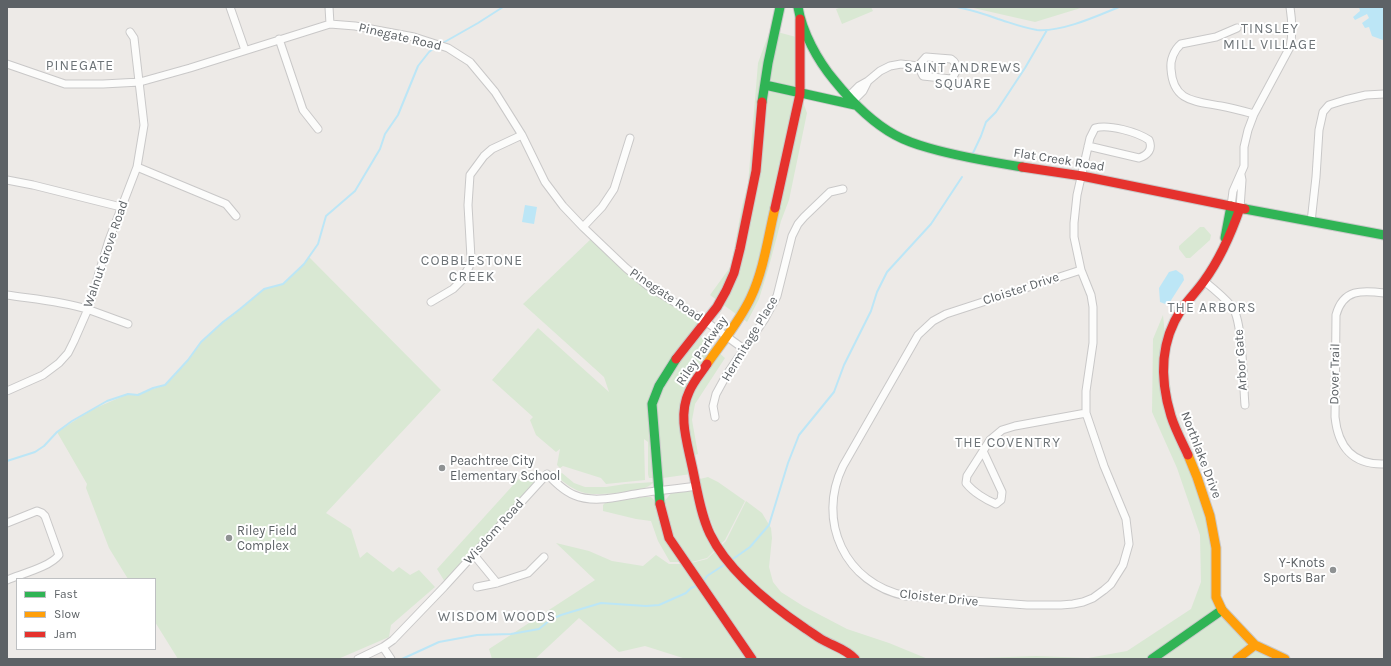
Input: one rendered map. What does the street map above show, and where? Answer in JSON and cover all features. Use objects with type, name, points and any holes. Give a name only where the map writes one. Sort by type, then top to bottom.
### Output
[{"type":"street","points":[[230,7],[245,50]]},
{"type":"street","points":[[329,7],[330,24]]},
{"type":"street","name":"Riley Parkway","points":[[752,659],[669,538],[663,524],[658,491],[652,404],[655,393],[670,368],[730,284],[738,260],[757,168],[765,85],[773,35],[780,7]]},
{"type":"street","name":"Flat Creek Road","points":[[798,7],[800,19],[822,65],[852,101],[878,124],[896,136],[915,144],[936,151],[1002,164],[1082,176],[1311,222],[1384,235]]},
{"type":"street","name":"Northlake Drive","points":[[1285,659],[1255,645],[1222,610],[1216,597],[1216,548],[1210,516],[1197,477],[1171,416],[1165,390],[1164,362],[1166,343],[1176,318],[1204,281],[1219,258],[1225,244],[1227,225],[1235,207],[1233,191],[1241,174],[1245,156],[1245,139],[1254,114],[1290,47],[1292,39],[1290,7]]},
{"type":"street","name":"Riley Parkway","points":[[800,19],[800,94],[759,277],[747,305],[727,337],[689,391],[684,403],[684,415],[686,434],[705,519],[721,551],[770,602],[819,638],[846,651],[855,659]]},
{"type":"street","name":"Pinegate Road","points":[[7,64],[65,84],[140,82],[190,68],[330,24],[342,24],[374,29],[414,37],[443,46],[470,62],[495,92],[522,135],[545,182],[563,206],[583,227],[626,268],[648,286],[705,321],[744,349]]},
{"type":"street","points":[[1237,28],[1216,37],[1181,44],[1177,47],[1172,60],[1172,76],[1176,89],[1185,98],[1201,103],[1254,114]]},
{"type":"street","name":"Walnut Grove Road","points":[[7,391],[43,375],[59,363],[68,353],[88,309],[109,240],[137,167],[144,125],[134,38],[130,32]]},
{"type":"street","points":[[279,39],[303,110],[318,129]]},
{"type":"street","points":[[926,57],[951,59],[955,61],[956,72],[951,79],[923,76],[918,66],[926,57]]},
{"type":"street","points":[[765,85],[800,94],[852,101],[859,86],[880,71],[890,66],[901,64],[918,66]]},
{"type":"street","points":[[1311,222],[1319,130],[1323,112],[1330,105],[1345,100],[1366,95],[1384,94]]},
{"type":"street","name":"Cloister Drive","points":[[1082,270],[957,310],[933,321],[924,328],[912,346],[838,475],[834,486],[832,508],[834,528],[841,547],[859,572],[873,583],[896,594],[921,598],[1026,605],[1073,604],[1093,598],[1112,584],[1124,565],[1129,544],[1126,519],[1104,466],[1086,413],[1086,391],[1092,343],[1093,307],[1091,295],[1082,270],[1074,237],[1074,223],[1078,194],[1088,146],[1095,128],[1102,126],[1135,133],[1149,140],[1151,145],[1149,153],[1146,156],[1139,158],[1088,146]]},
{"type":"street","points":[[431,302],[453,290],[461,281],[469,266],[471,258],[468,205],[470,175],[484,156],[492,149],[522,135]]},
{"type":"street","points":[[583,227],[602,207],[612,193],[617,182],[630,138]]},
{"type":"street","points":[[137,167],[226,204],[236,216]]},
{"type":"street","points":[[7,180],[33,184],[121,207]]},
{"type":"street","name":"Hermitage Place","points":[[715,417],[713,406],[716,394],[764,320],[777,296],[792,236],[798,224],[830,192],[843,189]]},
{"type":"street","name":"Arbor Gate","points":[[1204,281],[1227,302],[1236,315],[1240,339],[1245,406]]},
{"type":"street","name":"Dover Trail","points":[[1384,293],[1361,290],[1351,293],[1338,306],[1336,315],[1335,417],[1336,429],[1344,447],[1359,460],[1384,464]]},
{"type":"street","points":[[7,295],[88,309],[128,324]]},
{"type":"street","points":[[983,451],[1002,492],[1001,500],[996,504],[972,489],[966,483],[967,476],[983,451],[994,436],[1007,428],[1086,413]]},
{"type":"street","name":"Wisdom Road","points":[[358,659],[383,647],[393,640],[444,588],[547,474],[566,490],[575,495],[587,498],[614,498],[697,486]]},
{"type":"street","points":[[7,523],[37,512],[42,513],[45,516],[59,555],[47,564],[7,580]]},
{"type":"street","points":[[474,555],[497,583]]},
{"type":"street","points":[[477,587],[497,583],[528,573],[544,557]]},
{"type":"street","points":[[1152,659],[1222,610]]},
{"type":"street","points":[[1237,659],[1255,645]]},
{"type":"street","points":[[383,647],[391,659]]},
{"type":"green space","points":[[842,7],[871,7],[873,11],[842,24],[836,9]]},
{"type":"green space","points":[[969,7],[1084,7],[1035,22]]},
{"type":"green space","points":[[770,30],[796,37],[800,94],[807,113],[789,200],[781,221],[759,299],[747,322],[710,295],[731,266],[742,206],[748,184],[758,63]]},
{"type":"green space","points":[[1200,227],[1204,227],[1211,235],[1210,240],[1190,258],[1186,258],[1179,249],[1179,246]]},
{"type":"green space","points":[[592,238],[641,280],[705,321],[696,333],[725,358],[695,404],[692,420],[698,454],[689,457],[691,474],[663,478],[661,469],[654,478],[649,478],[648,442],[644,439],[645,480],[606,484],[601,478],[563,466],[560,468],[557,465],[560,449],[556,452],[536,435],[530,420],[533,417],[492,380],[538,328],[609,392],[604,377],[523,304]]},
{"type":"green space","points":[[309,257],[441,390],[326,513],[351,529],[360,558],[367,552],[393,572],[399,567],[410,575],[419,570],[435,587],[391,625],[389,637],[338,659],[178,659],[156,624],[156,578],[127,578],[109,548],[86,488],[87,484],[57,432],[91,410],[128,394],[134,395],[165,385],[188,360],[201,342],[223,322],[264,289],[283,284],[304,264]]},
{"type":"green space","points":[[1163,315],[1172,404],[1201,476],[1217,528],[1216,597],[1255,645],[1285,659],[955,659],[1036,656],[1088,658],[1127,651],[1191,609],[1201,582],[1200,535],[1177,468],[1152,412],[1153,339]]},
{"type":"green space","points":[[525,472],[537,480],[445,582],[437,569]]},
{"type":"green space","points":[[562,473],[574,483],[585,487],[606,487],[654,482],[649,486],[636,490],[618,493],[591,494],[577,490],[566,484],[557,475]]},
{"type":"green space","points":[[708,477],[718,482],[745,501],[725,540],[721,544],[711,520],[700,479]]},
{"type":"green space","points":[[687,490],[693,492],[698,498],[717,548],[707,558],[688,563],[671,532],[664,502],[671,493]]},
{"type":"green space","points":[[651,497],[658,504],[684,562],[670,562],[658,541],[651,521],[603,511],[603,505],[607,501]]},
{"type":"green space","points":[[746,501],[762,513],[771,528],[772,538],[769,567],[773,582],[781,592],[803,606],[847,629],[889,643],[928,659],[686,659],[645,646],[619,652],[579,618],[535,659],[492,659],[489,649],[595,580],[556,543],[589,551],[612,561],[643,566],[656,555],[669,564],[687,564],[707,559],[726,541]]},
{"type":"water","points":[[1359,7],[1384,7],[1384,42],[1383,40],[1372,36],[1369,27],[1365,28],[1362,23],[1369,18],[1367,14],[1355,20],[1353,17],[1360,11]]},
{"type":"water","points":[[525,205],[537,207],[534,224],[522,222]]},
{"type":"water","points":[[1176,270],[1183,275],[1184,280],[1168,305],[1160,302],[1159,288],[1169,272]]},
{"type":"waterway","points":[[441,44],[503,7]]},
{"type":"waterway","points":[[957,7],[978,12],[1022,27],[1037,30],[1057,29],[1068,26],[1119,7]]},
{"type":"waterway","points":[[973,153],[986,122],[996,112],[1025,68],[1047,30]]},
{"type":"waterway","points":[[7,461],[35,452],[44,446],[57,432],[72,421],[107,401],[128,394],[138,395],[153,388],[165,385],[188,360],[201,342],[223,322],[264,289],[283,284],[304,264],[318,244],[326,216],[355,191],[380,149],[385,134],[398,115],[418,66],[429,52],[437,46]]},
{"type":"waterway","points":[[733,559],[750,547],[769,525],[788,463],[799,435],[834,392],[844,365],[871,311],[877,292],[887,272],[931,224],[962,177]]},
{"type":"waterway","points":[[703,582],[707,576],[727,563]]},
{"type":"waterway","points":[[402,659],[439,642],[477,635],[511,634],[539,629],[550,620],[561,615],[601,603],[646,606],[659,605],[686,593],[691,588],[698,585]]},
{"type":"traffic: fast","points":[[762,102],[768,63],[780,7]]},
{"type":"traffic: fast","points":[[798,7],[807,36],[822,64],[847,96],[886,130],[912,143],[925,147],[964,157],[1022,167]]},
{"type":"traffic: fast","points":[[765,85],[855,105]]},
{"type":"traffic: fast","points":[[1225,238],[1231,206]]},
{"type":"traffic: fast","points":[[1245,209],[1384,235]]},
{"type":"traffic: fast","points":[[660,504],[652,404],[659,386],[676,359]]},
{"type":"traffic: fast","points":[[1152,659],[1222,610]]},
{"type":"traffic: slow","points":[[707,364],[736,323],[751,297],[762,264],[775,208]]},
{"type":"traffic: slow","points":[[1188,455],[1210,516],[1216,548],[1216,597],[1222,610],[1255,645],[1285,659]]},
{"type":"traffic: slow","points":[[1237,659],[1255,645]]},
{"type":"traffic: jam","points":[[775,208],[800,94],[800,19]]},
{"type":"traffic: jam","points":[[676,359],[717,307],[734,273],[756,171],[762,102]]},
{"type":"traffic: jam","points":[[1022,167],[1082,176],[1245,209]]},
{"type":"traffic: jam","points":[[1188,455],[1174,426],[1167,402],[1164,375],[1166,348],[1174,322],[1181,310],[1210,273],[1229,237],[1240,208]]},
{"type":"traffic: jam","points":[[707,364],[689,392],[684,410],[684,429],[699,500],[710,534],[728,561],[765,599],[817,637],[843,650],[855,659]]},
{"type":"traffic: jam","points":[[660,504],[669,538],[752,659]]},
{"type":"place","name":"Peachtree City Elementary School","points":[[442,468]]},
{"type":"place","name":"Riley Field Complex","points":[[229,538]]},
{"type":"place","name":"Y-Knots Sports Bar","points":[[1333,570]]},
{"type":"district","name":"TINSLEY MILL VILLAGE","points":[[1270,38]]},
{"type":"district","name":"PINEGATE","points":[[80,66]]},
{"type":"district","name":"SAINT ANDREWS SQUARE","points":[[963,76]]},
{"type":"district","name":"COBBLESTONE CREEK","points":[[472,270]]},
{"type":"district","name":"THE ARBORS","points":[[1212,308]]},
{"type":"district","name":"THE COVENTRY","points":[[1008,443]]},
{"type":"district","name":"WISDOM WOODS","points":[[497,617]]}]
